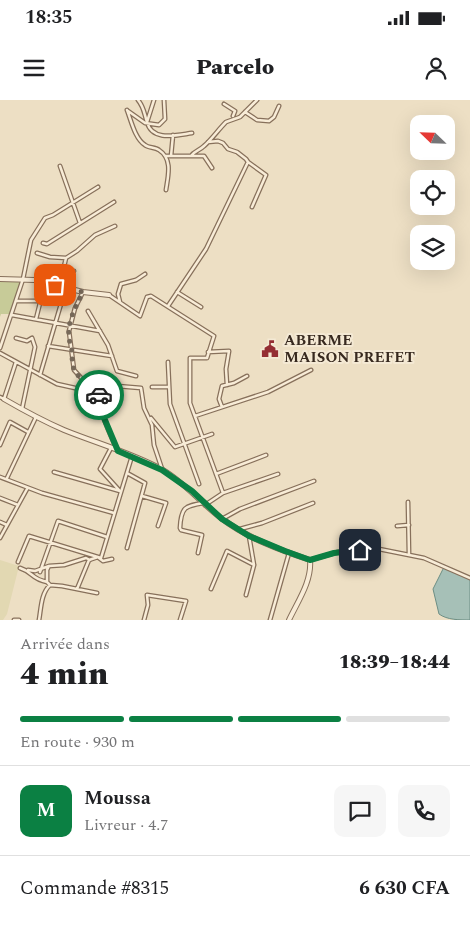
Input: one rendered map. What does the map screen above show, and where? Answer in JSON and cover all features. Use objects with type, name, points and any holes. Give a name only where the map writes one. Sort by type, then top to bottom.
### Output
[{"type":"street","points":[[138,100],[144,109],[147,124],[151,131],[158,135],[192,132]]},
{"type":"street","points":[[147,124],[154,100]]},
{"type":"street","points":[[164,100],[165,119],[159,125],[147,124],[127,110],[140,140],[145,146],[159,150],[166,156],[169,164],[166,190]]},
{"type":"street","points":[[229,120],[242,116],[258,100]]},
{"type":"street","points":[[191,156],[208,142],[233,116],[235,111],[224,104]]},
{"type":"street","points":[[245,112],[258,120],[269,121],[274,117],[279,106]]},
{"type":"street","points":[[233,116],[242,116]]},
{"type":"street","points":[[171,156],[173,135]]},
{"type":"street","points":[[208,142],[218,140],[266,175],[252,207]]},
{"type":"street","points":[[166,156],[204,156],[212,168]]},
{"type":"street","points":[[168,306],[206,249],[248,162]]},
{"type":"street","points":[[60,166],[80,223]]},
{"type":"street","points":[[0,348],[23,279],[31,240],[46,218],[98,187]]},
{"type":"street","points":[[43,244],[47,244],[114,202]]},
{"type":"street","points":[[36,253],[50,257],[66,258],[95,235],[115,226]]},
{"type":"street","points":[[63,271],[66,258]]},
{"type":"street","points":[[35,280],[52,272],[74,270]]},
{"type":"street","points":[[120,302],[118,294],[121,284],[136,280],[145,274]]},
{"type":"street","points":[[0,279],[35,280],[83,292],[109,295],[140,316],[147,297],[151,296],[214,336],[206,358],[190,358],[190,403],[223,493]]},
{"type":"street","points":[[36,319],[45,283]]},
{"type":"street","points":[[40,375],[66,287]]},
{"type":"street","points":[[83,292],[69,326],[72,364],[78,375],[92,384],[141,388],[144,408],[148,415],[175,447],[212,434]]},
{"type":"street","points":[[178,292],[202,307]]},
{"type":"street","points":[[16,301],[41,300]]},
{"type":"street","points":[[88,311],[100,331],[118,371],[136,376]]},
{"type":"street","points":[[12,315],[100,331]]},
{"type":"street","points":[[16,338],[26,341],[32,338],[36,346],[22,409]]},
{"type":"street","points":[[48,346],[112,356]]},
{"type":"street","points":[[208,352],[229,351],[226,369],[227,385]]},
{"type":"street","points":[[0,353],[57,384],[76,388]]},
{"type":"street","points":[[16,362],[2,398],[36,417],[162,470],[192,491],[222,519],[249,536],[310,560],[334,553],[376,549],[435,562],[470,578]]},
{"type":"street","points":[[168,362],[170,404],[199,484]]},
{"type":"street","points":[[195,416],[277,388],[311,370]]},
{"type":"street","points":[[222,407],[219,399],[222,386],[247,376]]},
{"type":"street","points":[[104,384],[99,393],[99,399],[102,413],[118,451]]},
{"type":"street","points":[[152,387],[169,387]]},
{"type":"street","points":[[148,415],[154,445],[162,470]]},
{"type":"street","points":[[7,478],[36,417]]},
{"type":"street","points":[[0,445],[10,422],[28,432]]},
{"type":"street","points":[[111,448],[100,469],[120,491]]},
{"type":"street","points":[[216,474],[266,455]]},
{"type":"street","points":[[77,589],[84,568],[90,560],[98,557],[101,558],[132,456]]},
{"type":"street","points":[[54,472],[120,491]]},
{"type":"street","points":[[126,473],[145,483],[127,548]]},
{"type":"street","points":[[198,553],[202,535],[181,530],[180,528],[184,509],[187,506],[204,504],[223,493],[278,474]]},
{"type":"street","points":[[0,476],[27,488],[114,513]]},
{"type":"street","points":[[222,519],[240,508],[314,481]]},
{"type":"street","points":[[0,538],[27,488]]},
{"type":"street","points":[[142,496],[166,503],[158,526]]},
{"type":"street","points":[[0,498],[18,505]]},
{"type":"street","points":[[408,502],[409,555]]},
{"type":"street","points":[[240,530],[313,503]]},
{"type":"street","points":[[41,571],[58,521],[107,537]]},
{"type":"street","points":[[0,522],[7,525]]},
{"type":"street","points":[[397,526],[409,525]]},
{"type":"street","points":[[18,562],[29,536],[98,557],[103,561],[112,559]]},
{"type":"street","points":[[246,595],[254,565],[249,536]]},
{"type":"street","points":[[211,589],[227,551],[254,565]]},
{"type":"street","points":[[270,620],[289,553]]},
{"type":"street","points":[[20,568],[41,571],[50,566],[64,565],[86,558],[90,560]]},
{"type":"street","points":[[289,620],[308,580],[310,560]]},
{"type":"street","points":[[46,578],[50,566]]},
{"type":"street","points":[[28,570],[37,580],[48,584],[97,593]]},
{"type":"street","points":[[39,620],[48,584],[41,571]]},
{"type":"street","points":[[144,620],[148,605],[147,595],[186,600],[180,620]]},
{"type":"street","points":[[14,620],[20,620]]},
{"type":"shaded area","points":[[0,560],[19,566],[7,614],[3,620],[0,620]]},
{"type":"green space","points":[[0,280],[21,281],[11,314],[1,314],[0,317]]},
{"type":"water","points":[[444,567],[470,579],[470,620],[450,619],[439,614],[433,589]]},
{"type":"way so far","points":[[55,285],[83,292],[69,326],[72,364],[74,370],[83,380],[92,384],[104,384],[99,395]]},
{"type":"place","name":"ABERME MAISON PREFET","points":[[270,349]]},
{"type":"route","points":[[99,395],[102,413],[118,451],[162,470],[192,491],[222,519],[249,536],[310,560],[334,553],[360,550]]}]
